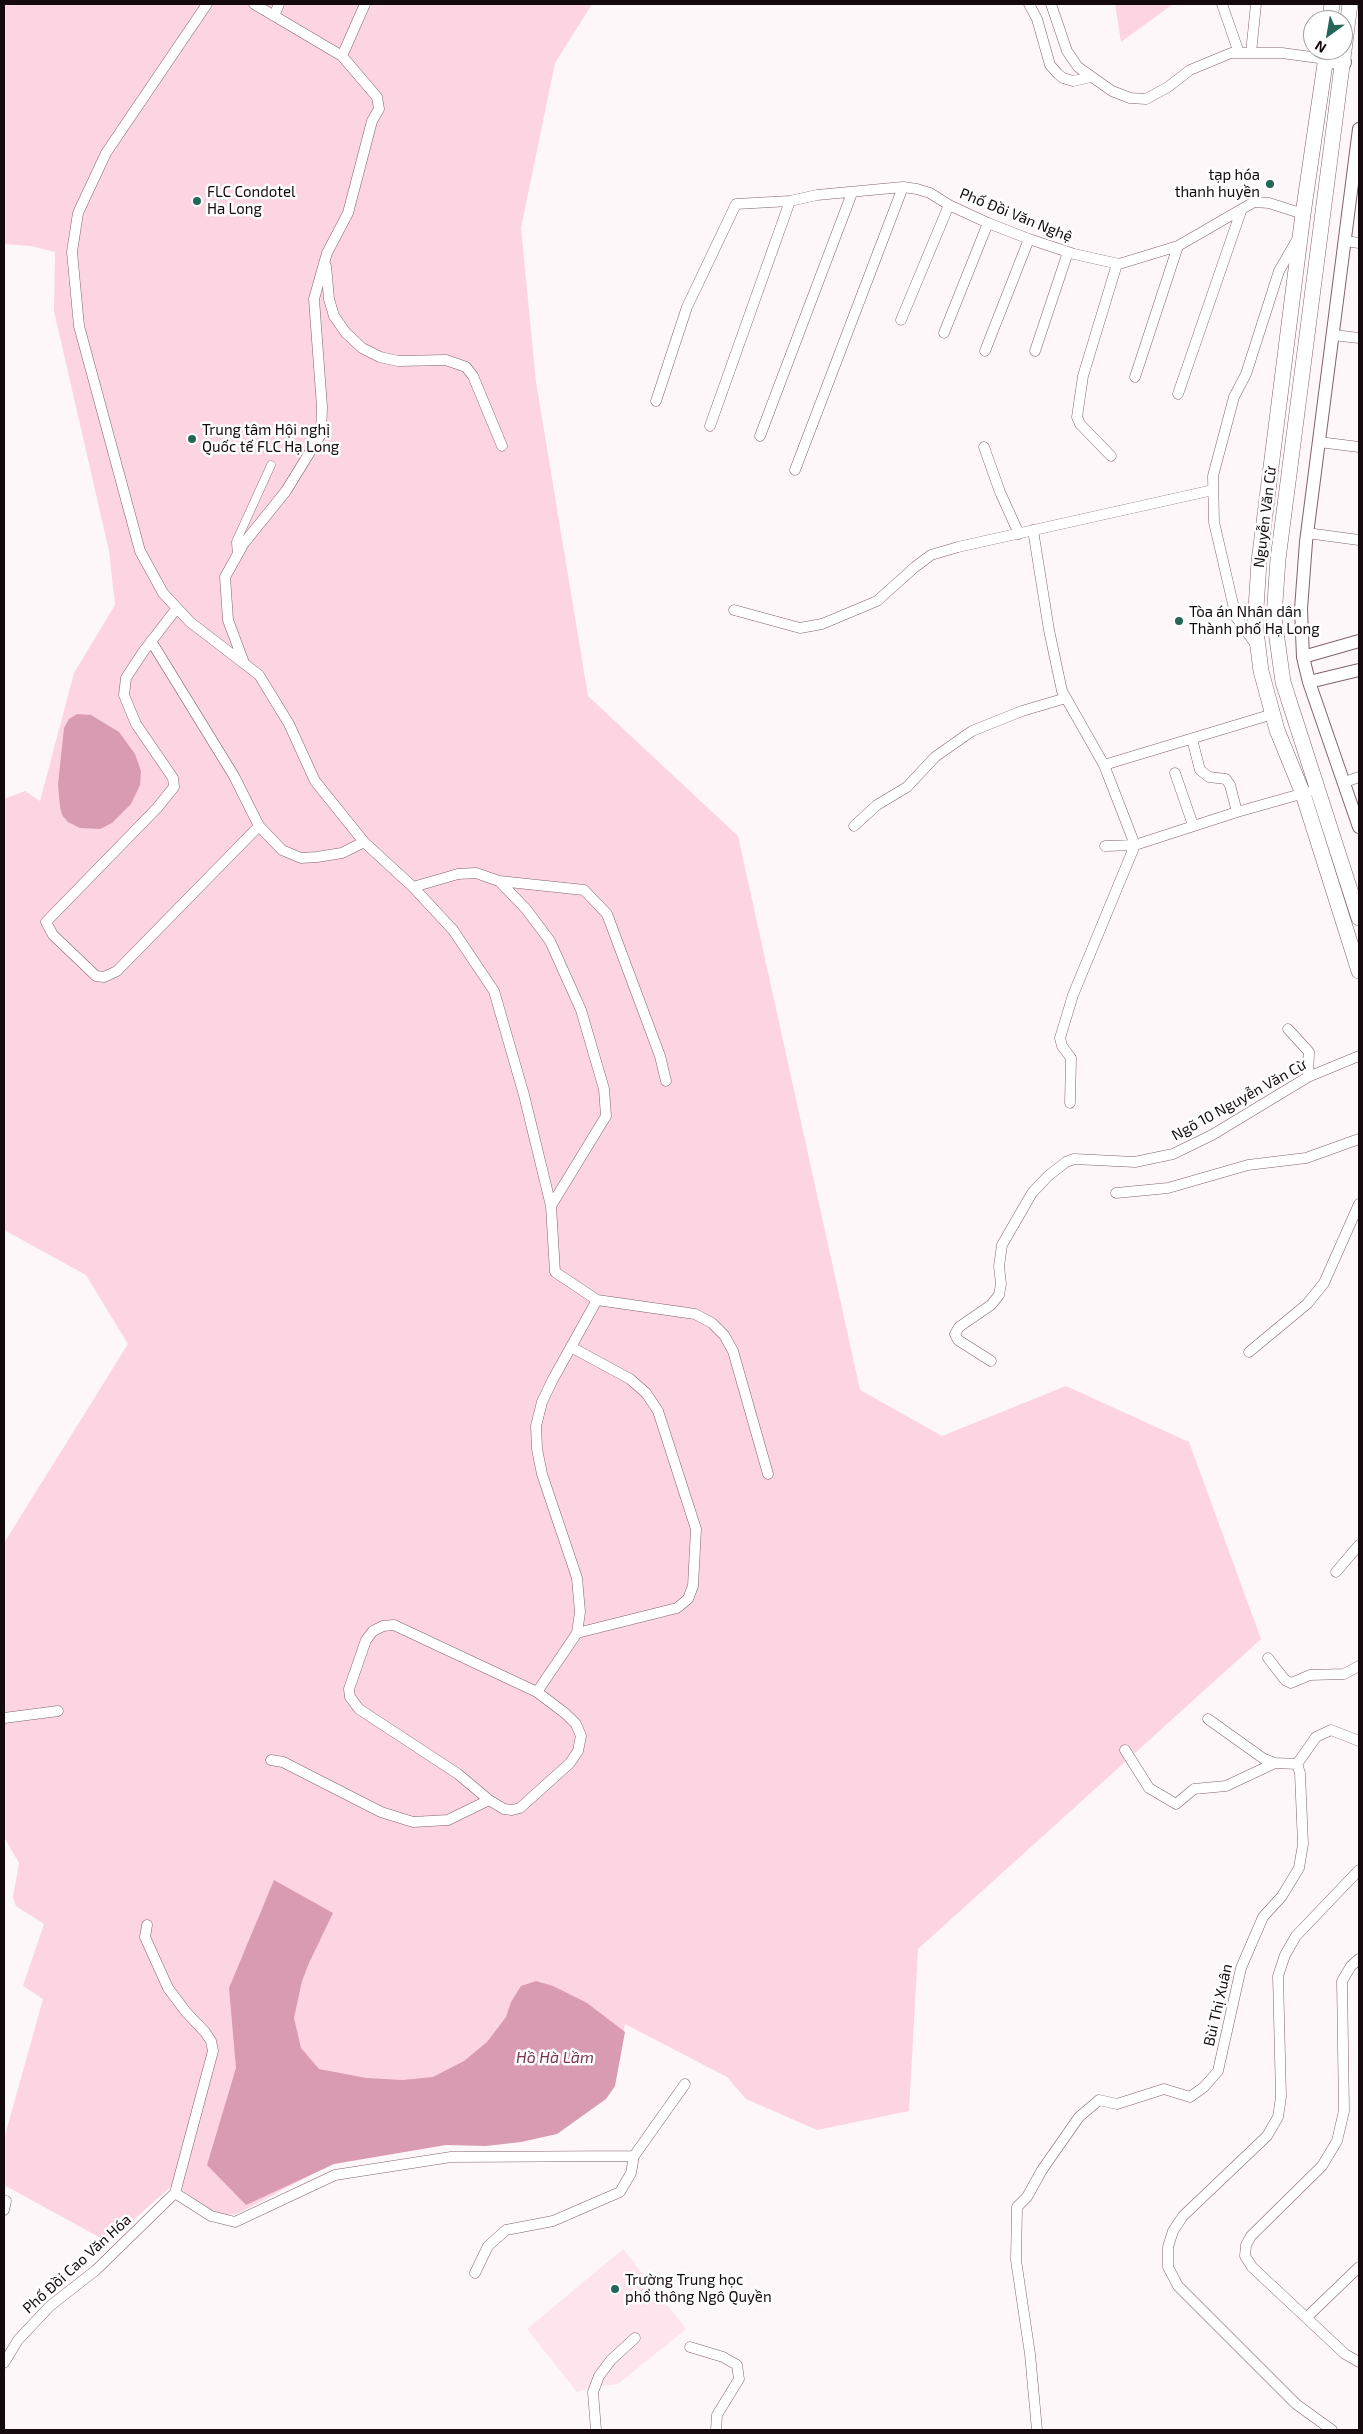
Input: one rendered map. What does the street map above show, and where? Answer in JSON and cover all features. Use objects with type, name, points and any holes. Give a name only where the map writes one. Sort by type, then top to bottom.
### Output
[{"type":"highway","points":[[1339,60],[1343,62]]},
{"type":"main road","name":"Nguyễn Văn Cừ","points":[[1350,4],[1278,559],[1274,616],[1283,682],[1359,918]]},
{"type":"main road","name":"Nguyễn Văn Cừ","points":[[1325,60],[1303,214],[1259,562],[1255,623],[1261,671],[1273,714],[1303,794],[1359,970]]},
{"type":"street","points":[[207,4],[106,152],[78,213],[72,252],[79,326],[140,550],[163,593],[190,622],[259,675],[289,724],[315,781],[364,842],[413,887],[453,930],[494,990],[524,1094],[551,1206],[555,1272],[597,1300],[695,1314],[712,1324],[724,1335],[733,1351],[768,1474]]},
{"type":"street","points":[[244,664],[228,620],[225,577],[244,543],[286,492],[321,434],[322,407],[314,299],[326,253],[348,213],[372,121],[379,109],[377,97],[342,56],[254,4]]},
{"type":"street","points":[[274,16],[280,4]]},
{"type":"street","points":[[342,56],[366,4]]},
{"type":"street","points":[[1029,4],[1037,19],[1050,65],[1063,78],[1073,81],[1091,77]]},
{"type":"street","points":[[1051,4],[1067,51],[1078,67],[1112,91],[1130,98],[1146,99],[1168,87],[1190,70],[1231,53],[1303,53]]},
{"type":"street","points":[[1222,4],[1239,53]]},
{"type":"street","points":[[1251,53],[1256,4]]},
{"type":"street","points":[[1359,129],[1358,152],[1307,533],[1301,609],[1304,657],[1309,682],[1359,826]]},
{"type":"street","points":[[795,470],[903,187]]},
{"type":"street","name":"Phố Đồi Văn Nghệ","points":[[656,401],[687,307],[736,204],[790,201],[816,195],[903,187],[930,193],[949,205],[988,223],[1030,239],[1068,252],[1117,264]]},
{"type":"street","points":[[760,436],[852,193]]},
{"type":"street","points":[[710,426],[790,201]]},
{"type":"street","points":[[1111,456],[1077,420],[1083,376],[1117,264],[1178,246],[1254,202],[1269,203],[1303,214]]},
{"type":"street","points":[[901,320],[949,205]]},
{"type":"street","points":[[1178,394],[1241,211]]},
{"type":"street","points":[[944,333],[988,223]]},
{"type":"street","points":[[1258,646],[1236,617],[1214,522],[1213,476],[1234,397],[1246,374],[1279,271],[1301,233]]},
{"type":"street","points":[[986,351],[1030,239]]},
{"type":"street","points":[[1345,241],[1359,243]]},
{"type":"street","points":[[1135,377],[1178,246]]},
{"type":"street","points":[[1035,351],[1068,252]]},
{"type":"street","points":[[326,253],[328,299],[334,316],[346,333],[362,348],[380,357],[398,361],[446,360],[466,367],[473,376],[502,446]]},
{"type":"street","points":[[1332,335],[1359,338]]},
{"type":"street","points":[[1319,442],[1359,447]]},
{"type":"street","points":[[984,447],[1000,492],[1019,534]]},
{"type":"street","points":[[237,556],[236,542],[272,466]]},
{"type":"street","points":[[734,610],[800,628],[822,624],[878,601],[915,566],[931,556],[1033,530],[1213,490]]},
{"type":"street","points":[[1033,530],[1049,630],[1062,691],[1104,765],[1135,845],[1073,995],[1060,1038],[1062,1046],[1071,1058],[1070,1103]]},
{"type":"street","points":[[1307,533],[1359,540]]},
{"type":"street","points":[[177,608],[151,641],[126,678],[124,695],[136,724],[174,778],[174,787],[157,808],[46,922],[53,935],[96,976],[104,977],[117,971],[259,826]]},
{"type":"street","points":[[151,641],[234,776],[259,826],[282,850],[301,858],[342,853],[364,842]]},
{"type":"street","points":[[1304,657],[1359,641]]},
{"type":"street","points":[[1309,682],[1359,670]]},
{"type":"street","points":[[854,826],[877,805],[907,787],[935,757],[972,731],[1022,711],[1066,698]]},
{"type":"street","points":[[1104,765],[1273,714]]},
{"type":"street","points":[[1192,739],[1200,770],[1209,776],[1226,779],[1230,785],[1237,812]]},
{"type":"street","points":[[1175,773],[1193,825]]},
{"type":"street","points":[[1345,782],[1359,777]]},
{"type":"street","points":[[1105,846],[1135,845],[1193,825],[1319,789]]},
{"type":"street","points":[[413,887],[458,874],[476,873],[499,881],[584,890],[607,914],[660,1056],[666,1081]]},
{"type":"street","points":[[499,881],[526,909],[550,941],[581,1010],[604,1089],[606,1116],[551,1206]]},
{"type":"street","points":[[1288,1029],[1309,1052],[1308,1077]]},
{"type":"street","name":"Ngõ 10 Nguyễn Văn Cừ","points":[[991,1361],[958,1340],[955,1334],[959,1327],[991,1305],[999,1295],[1001,1284],[999,1266],[1002,1245],[1040,1184],[1066,1162],[1074,1159],[1135,1162],[1173,1154],[1212,1135],[1308,1077],[1359,1056]]},
{"type":"street","points":[[1116,1193],[1168,1188],[1248,1165],[1306,1158],[1359,1140]]},
{"type":"street","points":[[1249,1352],[1307,1304],[1324,1283],[1359,1204]]},
{"type":"street","points":[[537,1692],[577,1633],[580,1612],[578,1587],[542,1474],[537,1449],[536,1426],[542,1402],[597,1300]]},
{"type":"street","points":[[571,1347],[630,1379],[646,1393],[658,1411],[696,1529],[693,1586],[688,1599],[677,1608],[577,1633]]},
{"type":"street","points":[[1336,1572],[1359,1546]]},
{"type":"street","points":[[383,1626],[394,1626],[537,1692],[576,1724],[581,1736],[578,1750],[570,1763],[520,1808],[504,1809],[490,1800],[458,1774],[354,1704],[349,1689],[366,1640],[373,1631],[383,1626]]},
{"type":"street","points":[[1268,1658],[1285,1680],[1291,1683],[1310,1675],[1344,1674],[1359,1666]]},
{"type":"street","points":[[4,1718],[58,1711]]},
{"type":"street","points":[[1208,1719],[1252,1752],[1275,1763],[1297,1764],[1316,1737],[1331,1730],[1359,1742]]},
{"type":"street","points":[[1125,1750],[1149,1788],[1176,1804],[1194,1789],[1226,1786],[1275,1763]]},
{"type":"street","points":[[271,1760],[283,1762],[381,1812],[413,1822],[448,1820],[490,1800]]},
{"type":"street","name":"Bùi Thị Xuân","points":[[1037,2430],[1030,2354],[1016,2260],[1017,2207],[1027,2197],[1045,2164],[1079,2117],[1100,2100],[1116,2104],[1164,2089],[1190,2097],[1204,2087],[1218,2071],[1240,1968],[1263,1917],[1282,1896],[1299,1868],[1303,1844],[1300,1773],[1297,1764]]},
{"type":"street","points":[[1332,2430],[1296,2404],[1178,2286],[1168,2267],[1168,2247],[1173,2231],[1183,2216],[1267,2136],[1278,2117],[1281,2097],[1278,1976],[1285,1955],[1296,1936],[1359,1870]]},
{"type":"street","points":[[147,1926],[146,1937],[168,1988],[212,2041],[213,2051],[176,2193],[211,2216],[235,2222],[335,2175],[451,2157],[634,2156]]},
{"type":"street","points":[[1359,1959],[1351,1966],[1342,1981],[1344,2111],[1337,2141],[1322,2166],[1251,2236],[1246,2245],[1245,2256],[1252,2267],[1306,2318],[1345,2354],[1359,2362]]},
{"type":"street","points":[[475,2273],[488,2246],[506,2230],[552,2221],[620,2192],[631,2173],[634,2156],[685,2084]]},
{"type":"street","name":"Phố Đồi Cao Văn Hóa","points":[[4,2363],[18,2340],[50,2306],[96,2270],[176,2193]]},
{"type":"street","points":[[1306,2318],[1359,2267]]},
{"type":"street","points":[[596,2430],[593,2392],[599,2376],[611,2360],[635,2338]]},
{"type":"street","points":[[690,2347],[723,2356],[737,2365],[739,2379],[717,2415],[716,2430]]},
{"type":"shaded area","points":[[4,4],[592,4],[555,63],[521,228],[536,382],[588,696],[738,836],[860,1390],[942,1436],[1066,1386],[1189,1442],[1261,1639],[918,1949],[909,2111],[817,2130],[746,2099],[727,2077],[625,2024],[616,2076],[436,2145],[335,2162],[239,2213],[219,2217],[174,2184],[108,2242],[4,2185],[4,2139],[43,1999],[23,1986],[44,1924],[16,1906],[13,1897],[19,1863],[4,1837],[4,1543],[128,1344],[86,1275],[4,1230],[4,799],[25,791],[40,801],[74,673],[115,605],[109,551],[54,311],[55,252],[31,246],[4,244]]},
{"type":"shaded area","points":[[1115,4],[1173,4],[1121,42]]},
{"type":"shaded area","name":"Trường Trung học phổ thông Ngô Quyền","points":[[623,2249],[686,2329],[618,2384],[591,2387],[577,2392],[527,2329]]},
{"type":"water","points":[[77,714],[91,715],[119,732],[135,754],[141,771],[140,785],[131,804],[112,823],[100,829],[80,828],[68,822],[62,815],[60,807],[58,784],[64,728],[69,719]]},
{"type":"water","name":"Hồ Hà Lầm","points":[[274,1880],[333,1913],[302,1981],[294,2018],[301,2048],[319,2069],[366,2078],[403,2080],[433,2077],[464,2061],[487,2042],[506,2017],[511,2002],[521,1986],[536,1981],[553,1986],[587,2003],[625,2032],[615,2086],[606,2099],[557,2134],[521,2142],[486,2146],[446,2145],[334,2164],[246,2205],[207,2165],[236,2068],[229,1988]]},
{"type":"place","name":"tạp hóa thanh huyền","points":[[1270,184]]},
{"type":"place","name":"FLC Condotel Ha Long","points":[[197,201]]},
{"type":"place","name":"Trung tâm Hội nghị Quốc tế FLC Hạ Long","points":[[192,439]]},
{"type":"place","name":"Tòa án Nhân dân Thành phố Hạ Long","points":[[1179,621]]},
{"type":"place","name":"Trường Trung học phổ thông Ngô Quyền","points":[[615,2289]]}]
